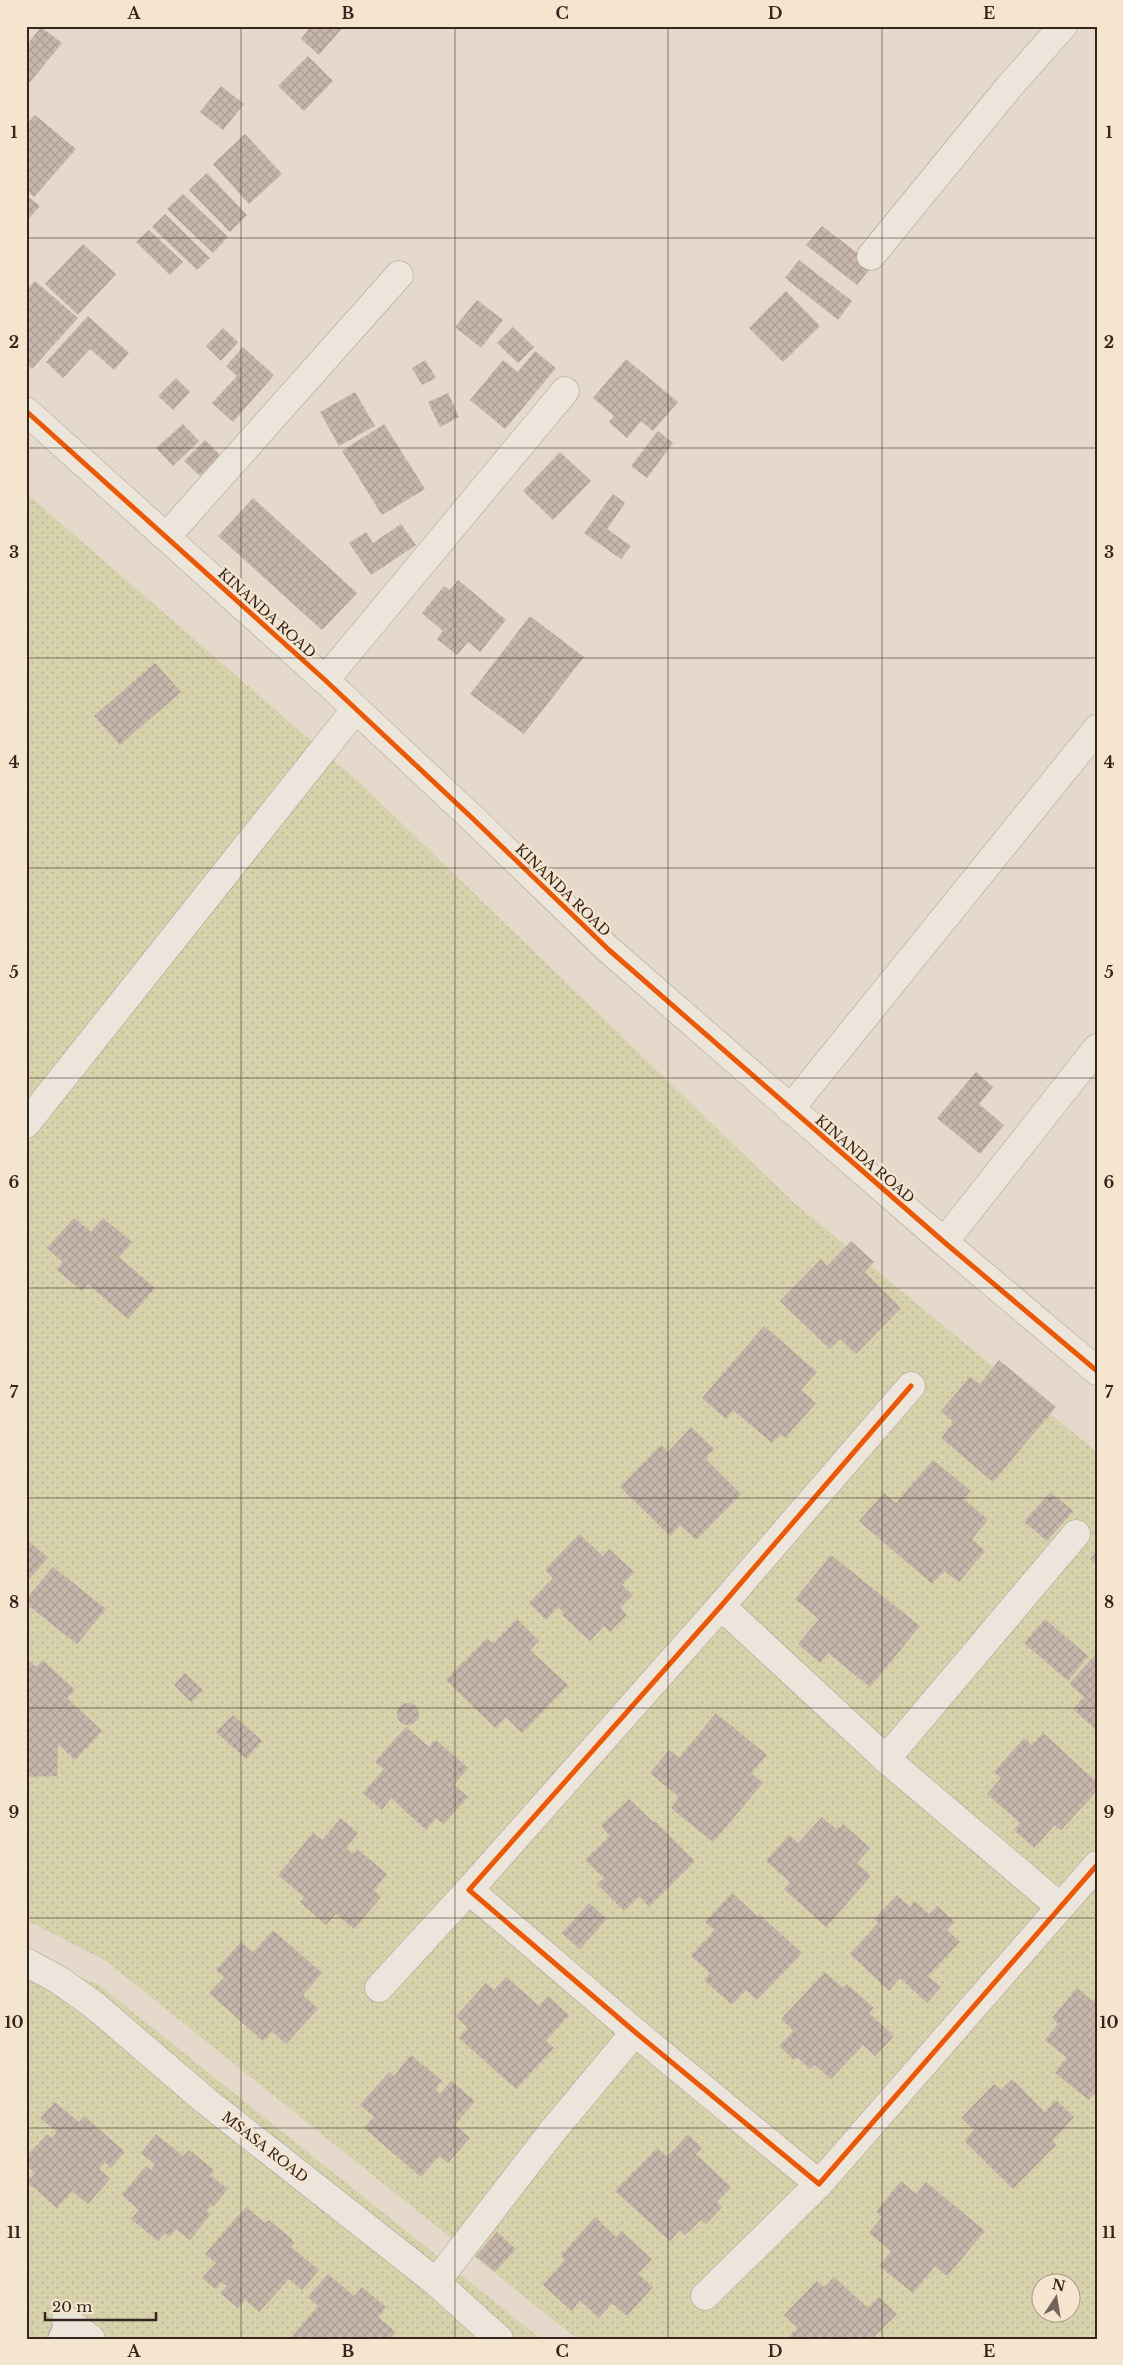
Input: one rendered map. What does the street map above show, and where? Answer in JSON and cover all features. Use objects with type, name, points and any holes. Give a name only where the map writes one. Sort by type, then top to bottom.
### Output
[{"type":"street","points":[[871,256],[1008,88],[1063,26]]},
{"type":"street","points":[[166,536],[399,275]]},
{"type":"street","points":[[325,680],[565,391]]},
{"type":"street","name":"KINANDA ROAD","points":[[26,412],[325,680],[609,950],[944,1242],[1097,1371]]},
{"type":"street","points":[[26,1124],[355,710]]},
{"type":"street","points":[[790,1109],[1097,729]]},
{"type":"street","points":[[944,1242],[1097,1048]]},
{"type":"street","points":[[379,1988],[469,1890],[721,1606],[911,1386]]},
{"type":"street","points":[[886,1759],[1076,1534]]},
{"type":"street","points":[[721,1606],[886,1759],[1059,1906]]},
{"type":"street","points":[[705,2296],[818,2184],[1059,1906],[1097,1866]]},
{"type":"street","points":[[469,1890],[635,2032],[818,2184]]},
{"type":"street","name":"MSASA ROAD","points":[[26,1962],[59,1980],[94,2005],[206,2101],[436,2282],[499,2339]]},
{"type":"street","points":[[436,2282],[551,2133],[635,2032]]},
{"type":"street","points":[[62,2329],[90,2339]]},
{"type":"shaded area","points":[[26,493],[362,785],[793,1202],[1097,1452],[1097,2339],[577,2339],[106,1961],[26,1920]]},
{"type":"shaded area","points":[[26,1953],[99,1985],[541,2339],[26,2339]]},
{"type":"building","points":[[311,26],[344,26],[319,55],[301,39]]},
{"type":"building","points":[[41,27],[62,43],[26,87],[26,46]]},
{"type":"building","points":[[308,56],[333,81],[304,111],[278,86]]},
{"type":"building","points":[[221,86],[244,104],[223,130],[200,112]]},
{"type":"building","points":[[35,115],[76,149],[34,197],[26,190],[26,125]]},
{"type":"building","points":[[245,134],[282,174],[249,204],[213,164]]},
{"type":"building","points":[[207,173],[247,215],[230,232],[189,190]]},
{"type":"building","points":[[183,194],[228,237],[213,253],[167,209]]},
{"type":"building","points":[[26,195],[40,206],[26,222]]},
{"type":"building","points":[[165,214],[210,258],[197,270],[152,227]]},
{"type":"building","points":[[822,226],[873,265],[857,285],[806,245]]},
{"type":"building","points":[[149,230],[183,262],[170,275],[136,242]]},
{"type":"building","points":[[83,244],[116,274],[78,315],[45,284]]},
{"type":"building","points":[[799,260],[852,301],[838,320],[785,278]]},
{"type":"building","points":[[35,281],[78,318],[32,369],[26,364],[26,291]]},
{"type":"building","points":[[786,291],[820,326],[783,362],[749,328]]},
{"type":"building","points":[[477,300],[503,320],[481,348],[455,327]]},
{"type":"building","points":[[88,316],[129,353],[114,370],[90,349],[63,378],[46,362]]},
{"type":"building","points":[[513,327],[534,347],[518,363],[497,343]]},
{"type":"building","points":[[223,328],[238,342],[221,361],[206,346]]},
{"type":"building","points":[[243,347],[274,375],[233,422],[212,403],[237,376],[226,366]]},
{"type":"building","points":[[535,351],[556,368],[505,429],[470,400],[503,360],[518,372]]},
{"type":"building","points":[[626,359],[678,402],[653,431],[641,421],[627,438],[609,422],[614,416],[593,398]]},
{"type":"building","points":[[425,360],[436,378],[422,385],[412,368]]},
{"type":"building","points":[[176,378],[190,392],[173,410],[158,396]]},
{"type":"building","points":[[355,392],[375,426],[339,446],[320,412]]},
{"type":"building","points":[[448,393],[459,417],[440,427],[428,402]]},
{"type":"building","points":[[183,424],[199,441],[173,466],[156,448]]},
{"type":"building","points":[[384,424],[425,489],[382,515],[342,451]]},
{"type":"building","points":[[658,431],[673,443],[647,478],[631,466]]},
{"type":"building","points":[[205,440],[220,455],[200,476],[184,461]]},
{"type":"building","points":[[560,452],[591,481],[553,520],[523,491]]},
{"type":"building","points":[[613,494],[625,503],[607,529],[631,546],[621,559],[584,533]]},
{"type":"building","points":[[253,498],[357,593],[322,630],[218,536]]},
{"type":"building","points":[[401,524],[416,545],[371,575],[349,543],[366,532],[373,543]]},
{"type":"building","points":[[458,580],[506,620],[480,652],[468,642],[457,655],[437,639],[443,631],[422,613],[444,586],[450,590]]},
{"type":"building","points":[[530,616],[584,657],[524,734],[470,694]]},
{"type":"building","points":[[155,663],[181,692],[120,745],[94,716]]},
{"type":"building","points":[[976,1072],[993,1087],[979,1104],[1004,1125],[980,1154],[937,1118]]},
{"type":"building","points":[[74,1218],[91,1232],[103,1218],[132,1242],[119,1257],[155,1288],[128,1319],[88,1284],[82,1291],[57,1270],[63,1262],[47,1248]]},
{"type":"building","points":[[851,1241],[874,1262],[865,1272],[901,1308],[856,1354],[840,1339],[830,1349],[780,1301],[821,1259],[827,1266]]},
{"type":"building","points":[[764,1326],[817,1372],[801,1390],[816,1403],[785,1438],[780,1434],[772,1443],[733,1410],[726,1419],[702,1398]]},
{"type":"building","points":[[999,1360],[1056,1407],[993,1482],[941,1438],[954,1422],[941,1411],[970,1377],[980,1384]]},
{"type":"building","points":[[691,1427],[714,1449],[705,1458],[741,1494],[696,1540],[680,1525],[670,1536],[620,1487],[661,1445],[668,1452]]},
{"type":"building","points":[[933,1460],[971,1491],[964,1499],[988,1520],[972,1539],[985,1551],[959,1582],[944,1571],[932,1584],[859,1521],[884,1493],[896,1503]]},
{"type":"building","points":[[1050,1492],[1073,1511],[1047,1541],[1024,1522]]},
{"type":"building","points":[[579,1534],[603,1556],[609,1549],[634,1572],[622,1585],[633,1595],[620,1608],[627,1615],[610,1632],[604,1626],[590,1641],[562,1615],[565,1613],[558,1607],[546,1620],[529,1603],[553,1578],[545,1570]]},
{"type":"building","points":[[26,1539],[48,1558],[26,1583]]},
{"type":"building","points":[[1097,1552],[1097,1565],[1090,1559]]},
{"type":"building","points":[[831,1555],[920,1626],[870,1687],[828,1653],[820,1663],[798,1644],[819,1619],[795,1599]]},
{"type":"building","points":[[53,1567],[106,1609],[77,1644],[26,1604],[26,1599]]},
{"type":"building","points":[[517,1619],[539,1641],[530,1650],[568,1685],[522,1733],[506,1717],[495,1728],[446,1680],[487,1638],[493,1644]]},
{"type":"building","points":[[1045,1619],[1088,1656],[1068,1681],[1024,1643]]},
{"type":"building","points":[[1097,1653],[1097,1731],[1073,1709],[1084,1697],[1069,1684]]},
{"type":"building","points":[[26,1658],[36,1667],[43,1660],[75,1690],[67,1698],[102,1731],[75,1760],[58,1744],[57,1776],[26,1777]]},
{"type":"building","points":[[185,1673],[203,1690],[191,1702],[174,1685]]},
{"type":"building","points":[[408,1703],[416,1706],[419,1714],[416,1722],[408,1725],[400,1722],[397,1714],[400,1706]]},
{"type":"building","points":[[716,1713],[767,1755],[751,1773],[763,1783],[713,1842],[671,1808],[679,1797],[650,1773],[669,1750],[679,1758]]},
{"type":"building","points":[[233,1715],[262,1741],[246,1759],[216,1732]]},
{"type":"building","points":[[406,1727],[429,1747],[436,1740],[468,1768],[454,1785],[468,1797],[444,1824],[436,1818],[426,1830],[391,1798],[382,1810],[363,1793],[384,1769],[375,1762]]},
{"type":"building","points":[[1043,1733],[1097,1782],[1097,1791],[1061,1830],[1055,1825],[1034,1848],[1014,1830],[1020,1823],[987,1794],[1001,1778],[994,1772],[1024,1738],[1032,1745]]},
{"type":"building","points":[[629,1799],[653,1822],[655,1821],[695,1861],[649,1907],[639,1896],[624,1911],[597,1884],[604,1878],[585,1860],[610,1836],[601,1826]]},
{"type":"building","points":[[822,1817],[837,1830],[843,1824],[870,1848],[857,1863],[871,1876],[826,1927],[784,1889],[790,1882],[766,1861],[789,1835],[798,1843]]},
{"type":"building","points":[[341,1818],[358,1833],[346,1848],[353,1854],[357,1849],[387,1874],[374,1890],[381,1897],[354,1929],[336,1914],[326,1925],[300,1902],[304,1897],[278,1875],[313,1833],[322,1840]]},
{"type":"building","points":[[732,1893],[757,1916],[759,1914],[802,1953],[757,2000],[746,1990],[732,2005],[704,1980],[710,1973],[691,1956],[715,1930],[705,1922]]},
{"type":"building","points":[[897,1895],[910,1907],[915,1901],[929,1914],[937,1906],[955,1922],[947,1930],[960,1942],[928,1976],[941,1987],[927,2003],[900,1978],[889,1991],[850,1954],[878,1923],[874,1919]]},
{"type":"building","points":[[589,1903],[607,1919],[580,1949],[562,1933]]},
{"type":"building","points":[[273,1930],[322,1973],[303,1995],[318,2009],[286,2044],[272,2031],[263,2041],[209,1993],[224,1977],[216,1970],[241,1942],[253,1953]]},
{"type":"building","points":[[825,1972],[843,1988],[847,1984],[874,2008],[869,2013],[894,2036],[875,2056],[863,2045],[831,2079],[815,2065],[810,2069],[797,2057],[794,2060],[779,2046],[794,2031],[781,2019]]},
{"type":"building","points":[[506,1977],[539,2006],[548,1996],[569,2015],[546,2041],[554,2048],[516,2089],[459,2038],[468,2028],[456,2016],[486,1983],[494,1990]]},
{"type":"building","points":[[1077,1988],[1092,2001],[1097,1995],[1097,2091],[1089,2100],[1055,2073],[1067,2058],[1045,2040],[1058,2024],[1052,2018]]},
{"type":"building","points":[[411,2055],[442,2081],[435,2089],[440,2094],[451,2081],[475,2101],[455,2125],[470,2138],[448,2163],[439,2156],[421,2177],[364,2128],[374,2117],[360,2105],[389,2072],[394,2076]]},
{"type":"building","points":[[1012,2079],[1045,2112],[1056,2100],[1074,2117],[1052,2141],[1056,2145],[1013,2189],[964,2141],[974,2130],[961,2118],[994,2084],[1001,2090]]},
{"type":"building","points":[[55,2102],[79,2122],[84,2116],[125,2152],[111,2168],[105,2162],[99,2169],[110,2179],[88,2204],[72,2191],[57,2208],[27,2182],[35,2173],[26,2165],[26,2157],[47,2134],[52,2138],[57,2132],[40,2118]]},
{"type":"building","points":[[156,2134],[183,2156],[189,2150],[214,2170],[210,2175],[228,2189],[213,2207],[211,2205],[206,2211],[211,2214],[190,2240],[176,2229],[170,2237],[165,2233],[158,2241],[131,2219],[139,2210],[122,2195],[146,2166],[151,2170],[155,2164],[141,2153]]},
{"type":"building","points":[[688,2134],[702,2148],[696,2154],[731,2187],[717,2202],[722,2207],[706,2224],[701,2220],[685,2235],[680,2230],[670,2241],[615,2191],[657,2148],[667,2157]]},
{"type":"building","points":[[901,2181],[916,2194],[926,2182],[985,2231],[947,2276],[935,2266],[913,2293],[879,2266],[891,2251],[869,2233],[882,2217],[876,2212]]},
{"type":"building","points":[[246,2207],[265,2223],[269,2220],[295,2242],[291,2247],[319,2270],[302,2290],[289,2279],[259,2312],[245,2300],[238,2308],[220,2293],[227,2286],[221,2282],[215,2289],[202,2278],[216,2263],[205,2254]]},
{"type":"building","points":[[595,2217],[616,2237],[621,2231],[652,2259],[638,2274],[653,2287],[627,2316],[612,2303],[599,2318],[580,2300],[572,2311],[543,2285],[565,2260],[561,2256]]},
{"type":"building","points":[[497,2232],[516,2249],[495,2272],[476,2256]]},
{"type":"building","points":[[328,2274],[354,2296],[362,2287],[386,2307],[378,2317],[396,2332],[390,2339],[290,2339],[318,2306],[308,2297]]},
{"type":"building","points":[[834,2277],[868,2308],[879,2297],[897,2314],[874,2337],[876,2339],[787,2339],[798,2328],[784,2315],[817,2281],[824,2287]]},
{"type":"cycle path","points":[[26,411],[325,680],[609,950],[944,1242],[1097,1371]]},
{"type":"cycle path","points":[[911,1386],[721,1606],[469,1890],[635,2032],[819,2184],[1097,1865]]}]
